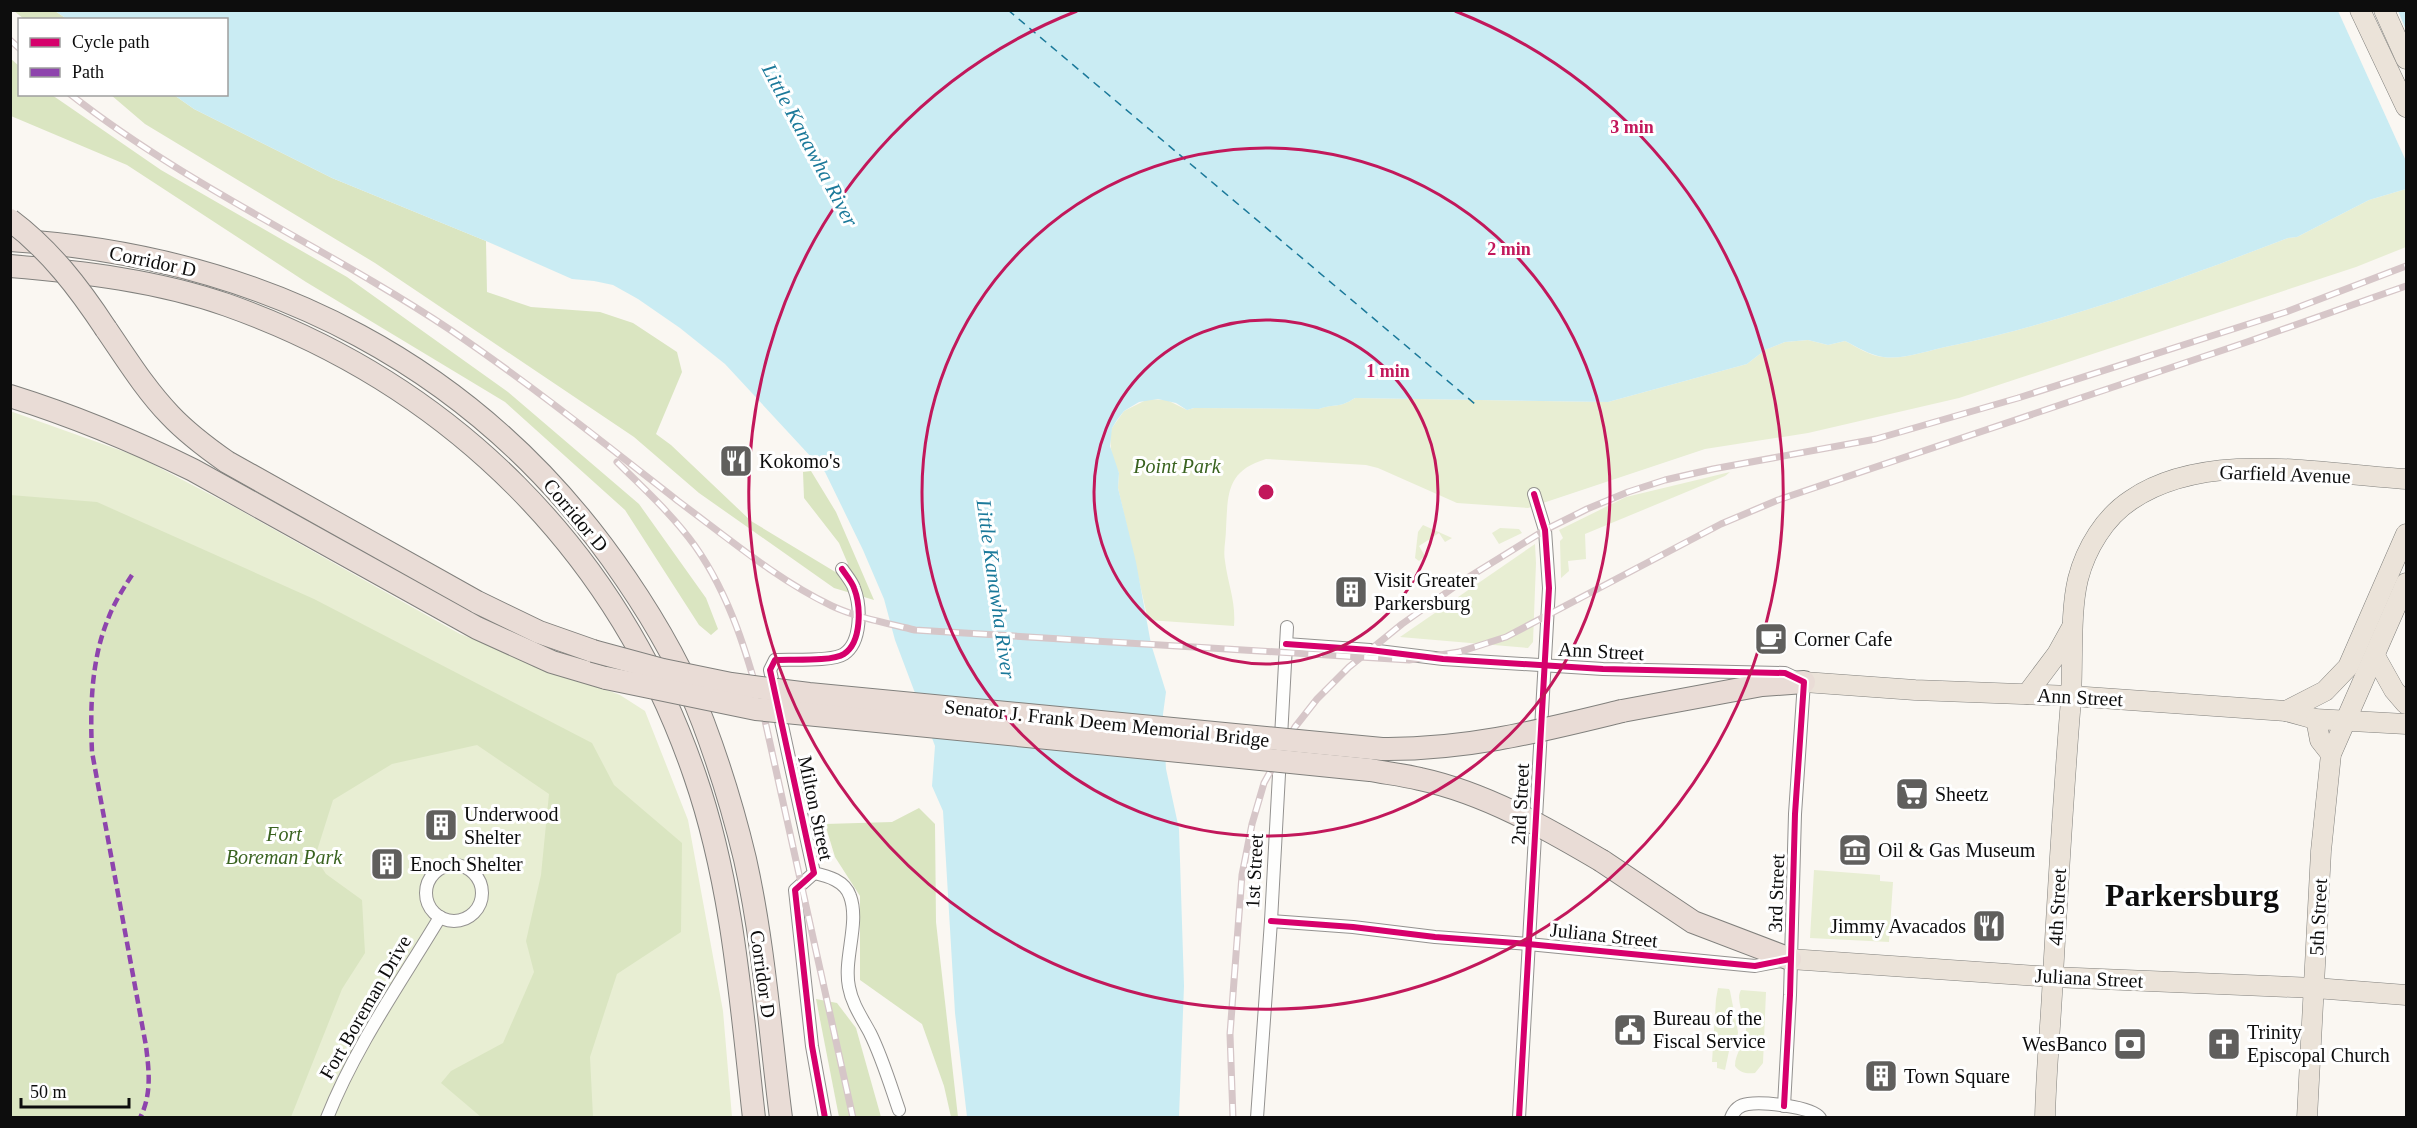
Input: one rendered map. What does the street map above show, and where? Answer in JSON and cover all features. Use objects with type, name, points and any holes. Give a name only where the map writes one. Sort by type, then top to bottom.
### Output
[{"type":"highway","name":"Senator J. Frank Deem Memorial Bridge","points":[[10,220],[55,261],[82,292],[138,376],[169,414],[193,437],[227,462],[477,602],[539,632],[593,651],[663,670],[720,682],[798,692],[1382,749],[1420,749],[1472,744],[1529,734],[1622,711],[1762,685],[1804,682]]},
{"type":"highway","name":"Corridor D","points":[[10,240],[68,244],[128,254],[202,271],[271,293],[337,322],[398,358],[461,402],[522,454],[566,500],[603,546],[645,608],[702,719],[725,787],[745,861],[759,941],[781,1118]]},
{"type":"highway","name":"Corridor D","points":[[10,266],[86,273],[144,283],[226,305],[307,338],[353,361],[420,404],[479,448],[565,539],[600,585],[641,650],[669,710],[696,779],[713,839],[726,899],[738,975],[754,1118]]},
{"type":"highway","name":"Senator J. Frank Deem Memorial Bridge","points":[[10,396],[109,431],[193,470],[477,628],[552,662],[606,678],[756,709],[1334,767],[1421,779],[1460,791],[1526,819],[1602,861],[1693,922],[1790,959]]},
{"type":"main road","points":[[2360,10],[2406,107]]},
{"type":"main road","points":[[2384,10],[2406,59]]},
{"type":"main road","name":"Garfield Avenue","points":[[2072,696],[2078,581],[2090,548],[2116,512],[2130,500],[2163,482],[2200,472],[2269,469],[2406,479]]},
{"type":"main road","points":[[2286,711],[2325,691],[2348,667],[2406,534]]},
{"type":"main road","name":"5th Street","points":[[2307,1118],[2321,851],[2331,754],[2403,590]]},
{"type":"main road","points":[[2027,694],[2057,654],[2074,624]]},
{"type":"main road","points":[[2375,656],[2394,690],[2406,704]]},
{"type":"main road","name":"Ann Street","points":[[1804,682],[1915,690],[2072,696],[2286,711],[2304,718],[2406,724]]},
{"type":"main road","name":"4th Street","points":[[2044,1118],[2060,838],[2072,696]]},
{"type":"main road","points":[[2316,719],[2320,740],[2331,754]]},
{"type":"main road","name":"Juliana Street","points":[[1790,959],[2053,977],[2406,994]]},
{"type":"street","name":"2nd Street","points":[[1518,1118],[1549,588],[1545,530],[1534,494]]},
{"type":"street","name":"Milton Street","points":[[825,1118],[812,1046],[795,890],[814,873],[770,670],[775,660],[834,657],[845,654],[853,642],[858,627],[858,608],[854,588],[842,569]]},
{"type":"street","name":"1st Street","points":[[1257,1118],[1271,921],[1287,627]]},
{"type":"street","name":"Ann Street","points":[[1286,644],[1603,669],[1785,673],[1804,682]]},
{"type":"street","name":"3rd Street","points":[[1784,1106],[1790,995],[1795,814],[1804,682]]},
{"type":"street","points":[[449,866],[468,869],[480,882],[482,890],[478,907],[466,919],[457,921],[440,917],[428,903],[428,884],[433,875],[449,866]]},
{"type":"street","points":[[814,873],[839,882],[850,896],[853,910],[847,971],[852,1001],[877,1049],[899,1110]]},
{"type":"street","name":"Fort Boreman Drive","points":[[327,1118],[366,1040],[440,917]]},
{"type":"street","name":"Juliana Street","points":[[1271,921],[1755,966],[1790,959]]},
{"type":"street","points":[[1731,1118],[1737,1108],[1747,1104],[1807,1109],[1820,1118]]},
{"type":"green space","points":[[14,11],[55,11],[66,18],[23,18]]},
{"type":"green space","points":[[10,58],[18,65],[18,96],[53,96],[161,170],[347,277],[508,392],[639,504],[706,598],[718,629],[711,635],[699,625],[625,510],[505,402],[306,282],[127,165],[11,116]]},
{"type":"green space","points":[[112,96],[175,96],[194,109],[332,178],[486,241],[487,292],[531,307],[600,312],[633,323],[677,352],[682,372],[656,434],[671,445],[751,521],[837,573],[848,564],[839,543],[804,498],[803,472],[811,471],[836,512],[874,600],[834,588],[699,493],[634,437],[375,263],[145,124]]},
{"type":"green space","name":"Point Park","points":[[2406,189],[2406,247],[2356,267],[1959,398],[1808,433],[1705,449],[1528,508],[1457,503],[1378,468],[1366,465],[1266,459],[1243,470],[1236,477],[1227,505],[1224,553],[1233,601],[1234,626],[1148,620],[1118,488],[1119,473],[1112,459],[1110,437],[1112,428],[1124,411],[1148,399],[1167,400],[1187,410],[1194,408],[1319,409],[1344,404],[1355,398],[1608,402],[1747,364],[1765,350],[1785,342],[1808,340],[1828,345],[1845,341],[1878,356],[1891,358],[1908,356],[2036,325],[2121,299],[2288,238],[2297,237],[2369,200]]},
{"type":"green space","name":"Fort Boreman Park","points":[[10,411],[139,457],[236,508],[460,634],[620,695],[645,711],[688,820],[723,1011],[732,1117],[11,1117]]},
{"type":"green space","points":[[1730,472],[1585,534],[1586,559],[1568,561],[1569,571],[1561,578],[1560,541],[1563,538],[1559,530],[1626,497]]},
{"type":"green space","name":"Fort Boreman Park","points":[[10,495],[97,502],[314,599],[592,743],[614,785],[682,843],[681,932],[617,974],[590,1057],[593,1117],[481,1117],[441,1083],[451,1071],[503,1043],[534,972],[526,941],[541,875],[549,794],[477,745],[392,764],[333,800],[315,857],[326,874],[362,900],[365,953],[342,989],[291,1117],[11,1117]]},
{"type":"green space","points":[[1423,525],[1452,538],[1445,542],[1439,533],[1419,546],[1425,556],[1419,561],[1415,558],[1418,532]]},
{"type":"green space","points":[[1500,528],[1519,529],[1522,533],[1499,544],[1492,533]]},
{"type":"green space","points":[[1535,544],[1533,642],[1528,648],[1400,637]]},
{"type":"green space","points":[[919,808],[935,824],[936,922],[958,1117],[951,1117],[944,1086],[922,1024],[860,980],[860,896],[835,857],[825,824],[892,822]]},
{"type":"green space","points":[[1814,870],[1880,875],[1880,881],[1893,882],[1889,942],[1810,938]]},
{"type":"green space","points":[[1718,988],[1730,991],[1738,1032],[1737,1041],[1729,1051],[1725,1070],[1717,1068],[1717,1062],[1712,1062]]},
{"type":"green space","points":[[1741,990],[1766,992],[1763,1063],[1755,1073],[1744,1073],[1735,1066],[1746,1033],[1739,998]]},
{"type":"green space","points":[[816,999],[837,1003],[856,1028],[881,1117],[839,1117]]},
{"type":"water","name":"Little Kanawha River","points":[[55,11],[2406,11],[2406,189],[2369,200],[2297,237],[2288,238],[2121,299],[2036,325],[1908,356],[1891,358],[1878,356],[1845,341],[1828,345],[1808,340],[1785,342],[1765,350],[1747,364],[1608,402],[1355,398],[1341,405],[1319,409],[1194,408],[1187,410],[1176,403],[1158,399],[1139,402],[1124,411],[1112,428],[1110,446],[1119,473],[1118,488],[1136,562],[1151,644],[1166,692],[1163,714],[1166,769],[1179,829],[1184,986],[1179,1117],[967,1117],[955,1013],[943,811],[932,786],[935,746],[895,640],[884,599],[825,472],[725,364],[680,328],[638,299],[613,285],[572,279],[332,178],[194,109],[175,96],[228,96],[228,18],[66,18]]},
{"type":"pier","points":[[2338,11],[2398,11],[2406,30],[2406,161]]},
{"type":"ferry route","points":[[1008,10],[1475,404]]},
{"type":"railway","points":[[10,40],[18,47]]},
{"type":"railway","points":[[73,96],[162,159],[357,272],[452,331],[538,393],[772,571],[832,606],[873,620],[915,630],[1409,660],[1459,652],[1506,637],[1721,524],[1778,500],[2406,286]]},
{"type":"railway","points":[[1233,1118],[1230,1034],[1242,875],[1252,824],[1264,783],[1295,727],[1317,699],[1349,667],[1402,624],[1464,580],[1545,530],[1628,492],[1665,480],[1713,469],[1876,439],[2018,398],[2286,312],[2406,266]]},
{"type":"railway","points":[[617,462],[668,513],[695,546],[719,586],[737,628],[764,716],[853,1118]]},
{"type":"marked path","points":[[132,575],[110,613],[102,635],[93,685],[91,736],[92,752],[146,1046],[148,1091],[140,1118]]},
{"type":"cycle path","points":[[1519,1118],[1549,588],[1545,530],[1534,494]]},
{"type":"cycle path","points":[[825,1118],[812,1046],[795,890],[814,873],[770,670],[775,660],[838,657],[850,648],[857,633],[858,604],[853,586],[842,569]]},
{"type":"cycle path","points":[[1286,644],[1370,650],[1443,659],[1603,669],[1785,673],[1804,682],[1795,814],[1790,995],[1784,1106]]},
{"type":"cycle path","points":[[1271,921],[1755,966],[1790,959]]},
{"type":"place","name":"Kokomo's","points":[[736,461]]},
{"type":"place","name":"Visit Greater Parkersburg","points":[[1351,592]]},
{"type":"place","name":"Corner Cafe","points":[[1771,639]]},
{"type":"place","name":"Sheetz","points":[[1912,794]]},
{"type":"place","name":"Underwood Shelter","points":[[441,825]]},
{"type":"place","name":"Oil & Gas Museum","points":[[1855,850]]},
{"type":"place","name":"Enoch Shelter","points":[[387,864]]},
{"type":"place","name":"Jimmy Avacados","points":[[1989,926]]},
{"type":"place","name":"Bureau of the Fiscal Service","points":[[1630,1030]]},
{"type":"place","name":"WesBanco","points":[[2130,1044]]},
{"type":"place","name":"Trinity Episcopal Church","points":[[2224,1044]]},
{"type":"place","name":"Town Square","points":[[1881,1076]]},
{"type":"district","name":"Parkersburg","points":[[2192,895]]}]
